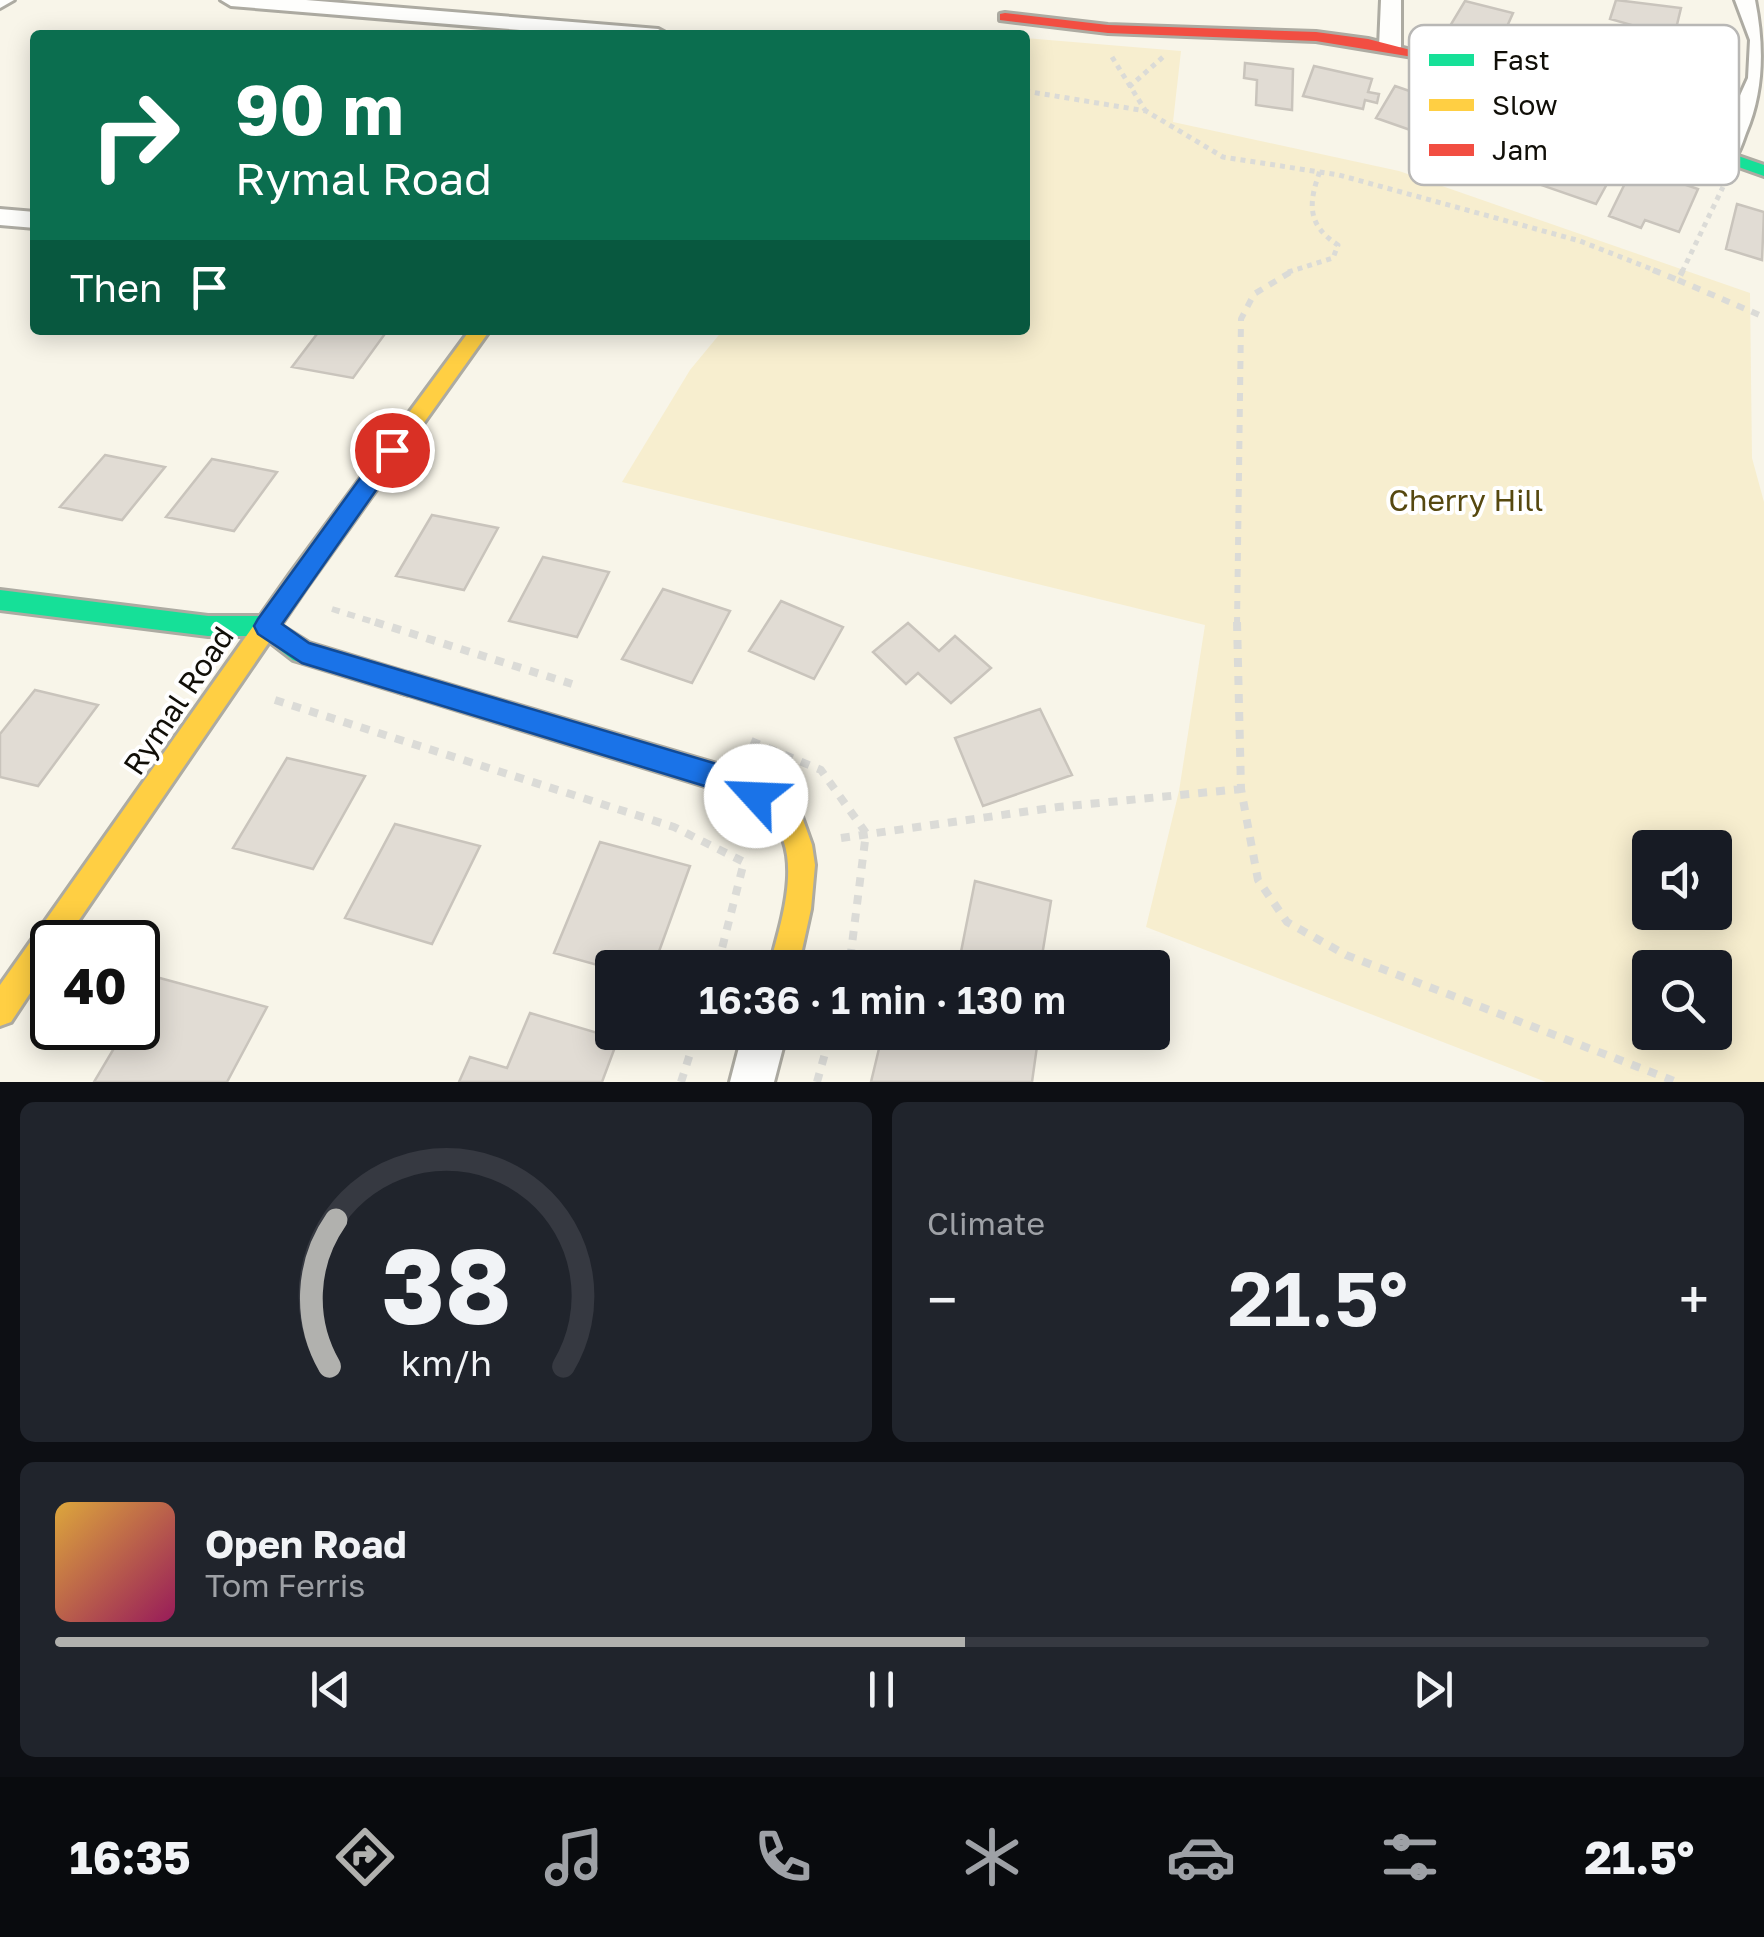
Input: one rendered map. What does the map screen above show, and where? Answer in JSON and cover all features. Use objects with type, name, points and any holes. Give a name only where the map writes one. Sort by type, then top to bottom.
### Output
[{"type":"street","points":[[232,0],[597,30]]},
{"type":"street","points":[[1390,47],[1391,0]]},
{"type":"street","points":[[1739,123],[1759,78],[1762,40],[1745,0]]},
{"type":"street","points":[[989,30],[1008,9],[1048,28],[1306,36],[1390,47],[1409,53]]},
{"type":"street","points":[[0,217],[30,220]]},
{"type":"street","name":"Rymal Road","points":[[0,1011],[266,626],[476,335]]},
{"type":"street","points":[[0,600],[208,626],[266,626],[302,652],[727,780],[784,813],[800,846],[794,926],[788,950]]},
{"type":"street","points":[[752,1082],[760,1050]]},
{"type":"path","points":[[1107,46],[1146,111]]},
{"type":"path","points":[[1130,87],[1172,50]]},
{"type":"path","points":[[1030,92],[1146,111],[1223,157],[1320,171],[1580,241],[1764,316]]},
{"type":"path","points":[[1320,171],[1310,199],[1313,224],[1322,236],[1338,245],[1333,258],[1292,270],[1254,291],[1240,319],[1237,610],[1241,789],[1258,880],[1287,922],[1346,955],[1677,1082]]},
{"type":"path","points":[[1678,280],[1724,185]]},
{"type":"path","points":[[275,700],[674,827],[744,862],[722,950]]},
{"type":"path","points":[[800,846],[1058,808],[1241,789]]},
{"type":"path","points":[[681,1082],[691,1050]]},
{"type":"path","points":[[817,1082],[826,1050]]},
{"type":"green space","name":"Cherry Hill","points":[[1030,38],[1181,51],[1173,122],[1399,171],[1409,174],[1409,185],[1439,185],[1750,293],[1752,458],[1764,502],[1764,1082],[1546,1082],[1146,927],[1179,791],[1205,625],[622,482],[690,370],[719,335],[1030,335]]},
{"type":"building","points":[[1616,0],[1681,8],[1677,25],[1631,25],[1610,19]]},
{"type":"building","points":[[1465,1],[1513,13],[1508,25],[1451,25]]},
{"type":"building","points":[[1245,63],[1293,69],[1292,110],[1256,105],[1257,80],[1244,78]]},
{"type":"building","points":[[1314,66],[1372,79],[1368,92],[1379,94],[1377,103],[1365,100],[1363,109],[1303,96]]},
{"type":"building","points":[[1395,86],[1409,91],[1409,130],[1376,118]]},
{"type":"building","points":[[1541,185],[1606,185],[1596,204]]},
{"type":"building","points":[[1624,185],[1686,185],[1698,189],[1679,232],[1645,220],[1641,228],[1609,216]]},
{"type":"building","points":[[1737,204],[1764,212],[1762,260],[1726,249]]},
{"type":"building","points":[[316,335],[384,335],[353,378],[292,367]]},
{"type":"building","points":[[105,455],[165,467],[122,520],[60,507]]},
{"type":"building","points":[[212,459],[277,472],[234,531],[166,517]]},
{"type":"building","points":[[432,515],[498,528],[464,590],[396,576]]},
{"type":"building","points":[[543,557],[609,572],[577,637],[509,621]]},
{"type":"building","points":[[663,589],[730,611],[692,683],[622,659]]},
{"type":"building","points":[[781,601],[843,627],[814,679],[749,651]]},
{"type":"building","points":[[908,623],[939,651],[955,636],[991,668],[951,703],[918,673],[906,684],[873,652]]},
{"type":"building","points":[[35,690],[98,705],[38,786],[0,777],[0,734]]},
{"type":"building","points":[[1040,709],[1072,775],[983,806],[955,738]]},
{"type":"building","points":[[287,758],[365,776],[313,869],[233,848]]},
{"type":"building","points":[[395,824],[480,846],[432,944],[345,918]]},
{"type":"building","points":[[600,842],[690,866],[660,950],[595,950],[595,964],[554,953]]},
{"type":"building","points":[[975,881],[1051,901],[1043,950],[961,950]]},
{"type":"building","points":[[160,978],[267,1007],[227,1082],[94,1082],[113,1050],[160,1050]]},
{"type":"building","points":[[530,1013],[595,1032],[595,1050],[614,1050],[602,1082],[459,1082],[470,1057],[507,1068]]},
{"type":"building","points":[[879,1050],[1036,1050],[1032,1082],[871,1082]]},
{"type":"traffic: fast","points":[[1739,162],[1764,171]]},
{"type":"traffic: fast","points":[[0,600],[208,626],[266,626],[302,652],[408,684]]},
{"type":"traffic: slow","points":[[0,1011],[298,581],[476,335]]},
{"type":"traffic: slow","points":[[408,684],[727,780],[775,806],[792,827],[801,865],[797,909],[787,950]]},
{"type":"traffic: jam","points":[[1005,17],[1108,29],[1316,37],[1409,52]]},
{"type":"route","points":[[392,450],[266,626],[302,652],[727,780],[756,796]]}]
